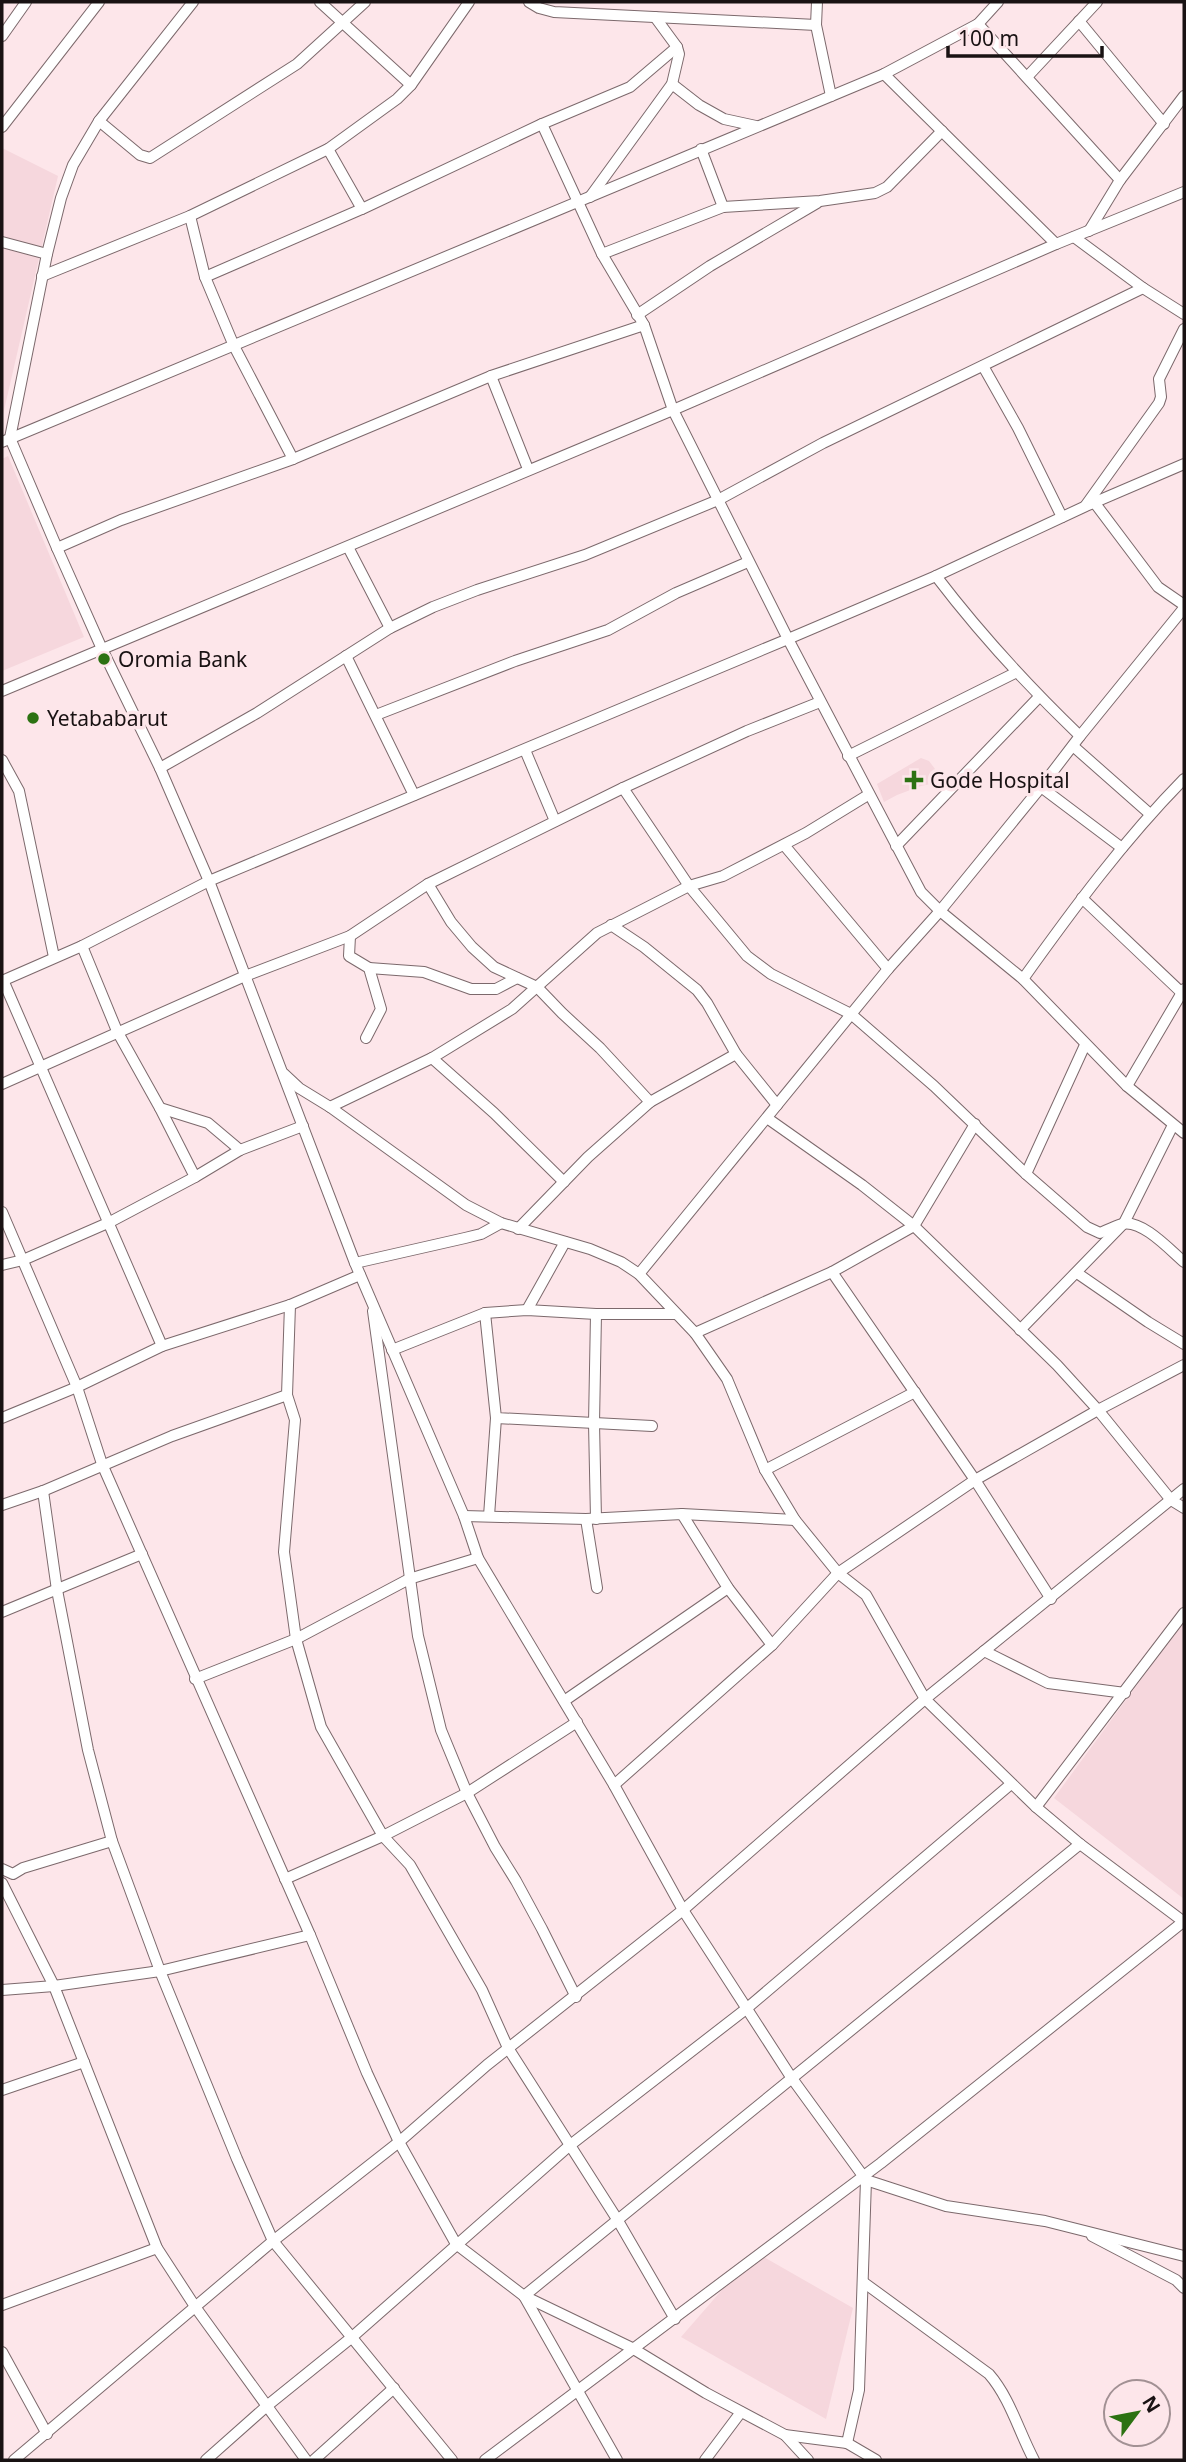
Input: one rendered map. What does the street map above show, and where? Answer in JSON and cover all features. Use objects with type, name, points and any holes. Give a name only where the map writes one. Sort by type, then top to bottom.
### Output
[{"type":"street","points":[[2,36],[26,2]]},
{"type":"street","points":[[2,127],[99,2]]},
{"type":"street","points":[[193,2],[99,121],[69,176],[47,254],[6,440],[160,768],[209,881],[355,1263],[464,1516],[478,1558],[614,1785],[683,1910],[791,2077],[864,2178],[946,2206],[1045,2221],[1184,2256]]},
{"type":"street","points":[[320,2],[411,85]]},
{"type":"street","points":[[99,121],[140,155],[150,158],[297,64],[365,2]]},
{"type":"street","points":[[42,276],[190,216],[328,149],[397,99],[411,85],[469,2]]},
{"type":"street","points":[[529,2],[554,12],[816,25]]},
{"type":"street","points":[[817,2],[816,25],[831,96]]},
{"type":"street","points":[[6,440],[884,74],[978,24],[998,2]]},
{"type":"street","points":[[1027,76],[1097,2]]},
{"type":"street","points":[[590,198],[672,84],[679,59],[677,47],[655,18]]},
{"type":"street","points":[[1079,21],[1164,124]]},
{"type":"street","points":[[978,24],[1120,180]]},
{"type":"street","points":[[205,277],[362,209],[542,124],[630,87],[677,47]]},
{"type":"street","points":[[884,74],[1056,244]]},
{"type":"street","points":[[672,84],[699,105],[724,119],[756,126]]},
{"type":"street","points":[[1089,231],[1120,180],[1184,96]]},
{"type":"street","points":[[542,124],[602,254],[644,325],[673,410],[748,562],[921,892],[940,911],[1023,979],[1127,1086],[1184,1133]]},
{"type":"street","points":[[602,254],[723,207],[820,201],[875,193],[887,187],[942,131]]},
{"type":"street","points":[[328,149],[362,209]]},
{"type":"street","points":[[701,149],[723,207]]},
{"type":"street","points":[[2,691],[1184,192]]},
{"type":"street","points":[[637,315],[709,266],[820,201]]},
{"type":"street","points":[[190,216],[205,277],[233,346],[293,459]]},
{"type":"street","points":[[1074,237],[1143,288],[1184,314]]},
{"type":"street","points":[[2,242],[47,254]]},
{"type":"street","points":[[160,768],[257,713],[390,628],[466,594],[585,555],[718,500],[823,443],[1143,288]]},
{"type":"street","points":[[57,548],[121,520],[293,459],[491,376],[644,325]]},
{"type":"street","points":[[1090,504],[1159,403],[1159,379],[1184,329]]},
{"type":"street","points":[[983,366],[1018,428],[1062,517]]},
{"type":"street","points":[[491,376],[528,469]]},
{"type":"street","points":[[162,1346],[110,1222],[2,981],[82,946],[209,881],[936,576],[1090,504],[1184,464]]},
{"type":"street","points":[[639,1274],[888,969],[940,911],[1184,607],[1158,587],[1090,504]]},
{"type":"street","points":[[348,547],[390,628]]},
{"type":"street","points":[[376,715],[515,661],[608,630],[676,593],[748,562]]},
{"type":"street","points":[[936,576],[1015,673],[1080,736]]},
{"type":"street","points":[[346,656],[414,795]]},
{"type":"street","points":[[848,756],[1015,673]]},
{"type":"street","points":[[896,846],[1040,697]]},
{"type":"street","points":[[2,1084],[245,976],[350,936],[428,884],[622,788],[747,731],[820,702]]},
{"type":"street","points":[[1073,746],[1150,814]]},
{"type":"street","points":[[525,750],[555,821]]},
{"type":"street","points":[[2,760],[19,791],[54,957]]},
{"type":"street","points":[[1023,979],[1122,848],[1184,779]]},
{"type":"street","points":[[1041,787],[1122,848]]},
{"type":"street","points":[[622,788],[689,886],[747,956],[771,974],[851,1014],[975,1124],[1026,1174],[1094,1232],[1100,1233],[1124,1223],[1138,1226],[1184,1262]]},
{"type":"street","points":[[330,1107],[432,1058],[512,1009],[597,933],[689,886],[723,876],[784,845],[869,795]]},
{"type":"street","points":[[784,845],[888,969]]},
{"type":"street","points":[[428,884],[451,922],[471,947],[494,967],[537,987],[600,1048],[650,1102]]},
{"type":"street","points":[[1082,898],[1183,991],[1127,1086]]},
{"type":"street","points":[[611,925],[697,990],[736,1054],[777,1105]]},
{"type":"street","points":[[350,936],[349,956],[369,968],[424,972],[471,989],[496,989],[517,978]]},
{"type":"street","points":[[82,946],[117,1031],[195,1178]]},
{"type":"street","points":[[366,1038],[381,1009],[369,968]]},
{"type":"street","points":[[1026,1174],[1085,1045]]},
{"type":"street","points":[[518,1229],[588,1157],[650,1102],[736,1054]]},
{"type":"street","points":[[432,1058],[494,1113],[564,1182]]},
{"type":"street","points":[[281,1071],[299,1088],[330,1107],[466,1205],[501,1223],[590,1249],[621,1262],[639,1274],[695,1332],[727,1379],[765,1470],[795,1520],[838,1573],[854,1584],[870,1601],[891,1643],[925,1699],[1036,1807],[1080,1844],[1184,1922],[864,2178],[632,2348],[485,2460]]},
{"type":"street","points":[[160,1108],[208,1123],[240,1150]]},
{"type":"street","points":[[767,1118],[862,1185],[914,1226],[1057,1365],[1098,1410],[1171,1500],[1184,1508]]},
{"type":"street","points":[[695,1332],[832,1272],[914,1226],[975,1124]]},
{"type":"street","points":[[1020,1330],[1124,1223],[1173,1125]]},
{"type":"street","points":[[2,1265],[23,1260],[110,1222],[195,1178],[240,1150],[303,1126]]},
{"type":"street","points":[[2,1212],[77,1387],[102,1464],[310,1935],[366,2074],[399,2142],[456,2244],[524,2296],[632,2348],[785,2435],[808,2460]]},
{"type":"street","points":[[355,1263],[481,1234],[501,1223]]},
{"type":"street","points":[[527,1310],[565,1242]]},
{"type":"street","points":[[832,1272],[975,1480],[1051,1599]]},
{"type":"street","points":[[1077,1273],[1184,1344]]},
{"type":"street","points":[[2,1418],[77,1387],[162,1346],[290,1305],[360,1275]]},
{"type":"street","points":[[371,1298],[409,1580],[418,1636],[440,1730],[467,1793],[576,1997]]},
{"type":"street","points":[[290,1305],[287,1395],[295,1420],[284,1552],[296,1639],[321,1727],[383,1836],[410,1865],[482,1990],[508,2048],[617,2219],[675,2319]]},
{"type":"street","points":[[392,1350],[485,1313],[527,1310],[596,1314],[676,1314]]},
{"type":"street","points":[[485,1313],[496,1418],[489,1516]]},
{"type":"street","points":[[596,1314],[591,1519],[597,1588]]},
{"type":"street","points":[[614,1785],[772,1645],[838,1573],[975,1480],[1184,1365]]},
{"type":"street","points":[[765,1470],[915,1392]]},
{"type":"street","points":[[2,1505],[43,1491],[172,1436],[287,1395]]},
{"type":"street","points":[[496,1418],[652,1426]]},
{"type":"street","points":[[14,2460],[273,2241],[399,2142],[508,2048],[683,1910],[925,1699],[1184,1489]]},
{"type":"street","points":[[43,1491],[57,1590],[88,1750],[112,1841],[160,1971],[273,2241],[452,2460]]},
{"type":"street","points":[[464,1516],[591,1519],[682,1514],[795,1520]]},
{"type":"street","points":[[682,1514],[728,1588],[772,1645]]},
{"type":"street","points":[[2,1612],[142,1554]]},
{"type":"street","points":[[195,1679],[296,1639],[409,1580],[478,1558]]},
{"type":"street","points":[[564,1701],[728,1588]]},
{"type":"street","points":[[1036,1807],[1184,1613]]},
{"type":"street","points":[[984,1651],[1048,1683],[1125,1693]]},
{"type":"street","points":[[285,1879],[383,1836],[467,1793],[576,1722]]},
{"type":"street","points":[[206,2460],[268,2405],[351,2338],[569,2146],[746,2009],[1011,1784]]},
{"type":"street","points":[[2,1869],[13,1874],[23,1868],[112,1841]]},
{"type":"street","points":[[524,2296],[1080,1844]]},
{"type":"street","points":[[2,1883],[54,1986],[157,2248],[196,2308],[306,2460]]},
{"type":"street","points":[[2,1990],[54,1986],[160,1971],[310,1935]]},
{"type":"street","points":[[2,2090],[83,2062]]},
{"type":"street","points":[[846,2443],[859,2390],[864,2178]]},
{"type":"street","points":[[1076,2228],[1176,2280],[1184,2288]]},
{"type":"street","points":[[2,2305],[157,2248]]},
{"type":"street","points":[[863,2282],[989,2374],[1012,2411],[1034,2460]]},
{"type":"street","points":[[524,2296],[617,2460]]},
{"type":"street","points":[[2,2352],[47,2434]]},
{"type":"street","points":[[314,2460],[394,2388]]},
{"type":"street","points":[[705,2460],[741,2412]]},
{"type":"street","points":[[785,2435],[846,2443],[876,2460]]},
{"type":"shaded area","points":[[2,148],[58,176],[2,419]]},
{"type":"shaded area","points":[[8,456],[84,637],[2,671],[2,459]]},
{"type":"shaded area","name":"Gode Hospital","points":[[921,758],[929,761],[944,781],[921,786],[884,802],[877,784]]},
{"type":"shaded area","points":[[1184,1621],[1184,1899],[1054,1798]]},
{"type":"shaded area","points":[[755,2252],[853,2308],[826,2419],[681,2337]]},
{"type":"place","name":"Oromia Bank","points":[[104,659]]},
{"type":"place","name":"Yetababarut","points":[[33,718]]},
{"type":"place","name":"Gode Hospital","points":[[914,780]]}]
